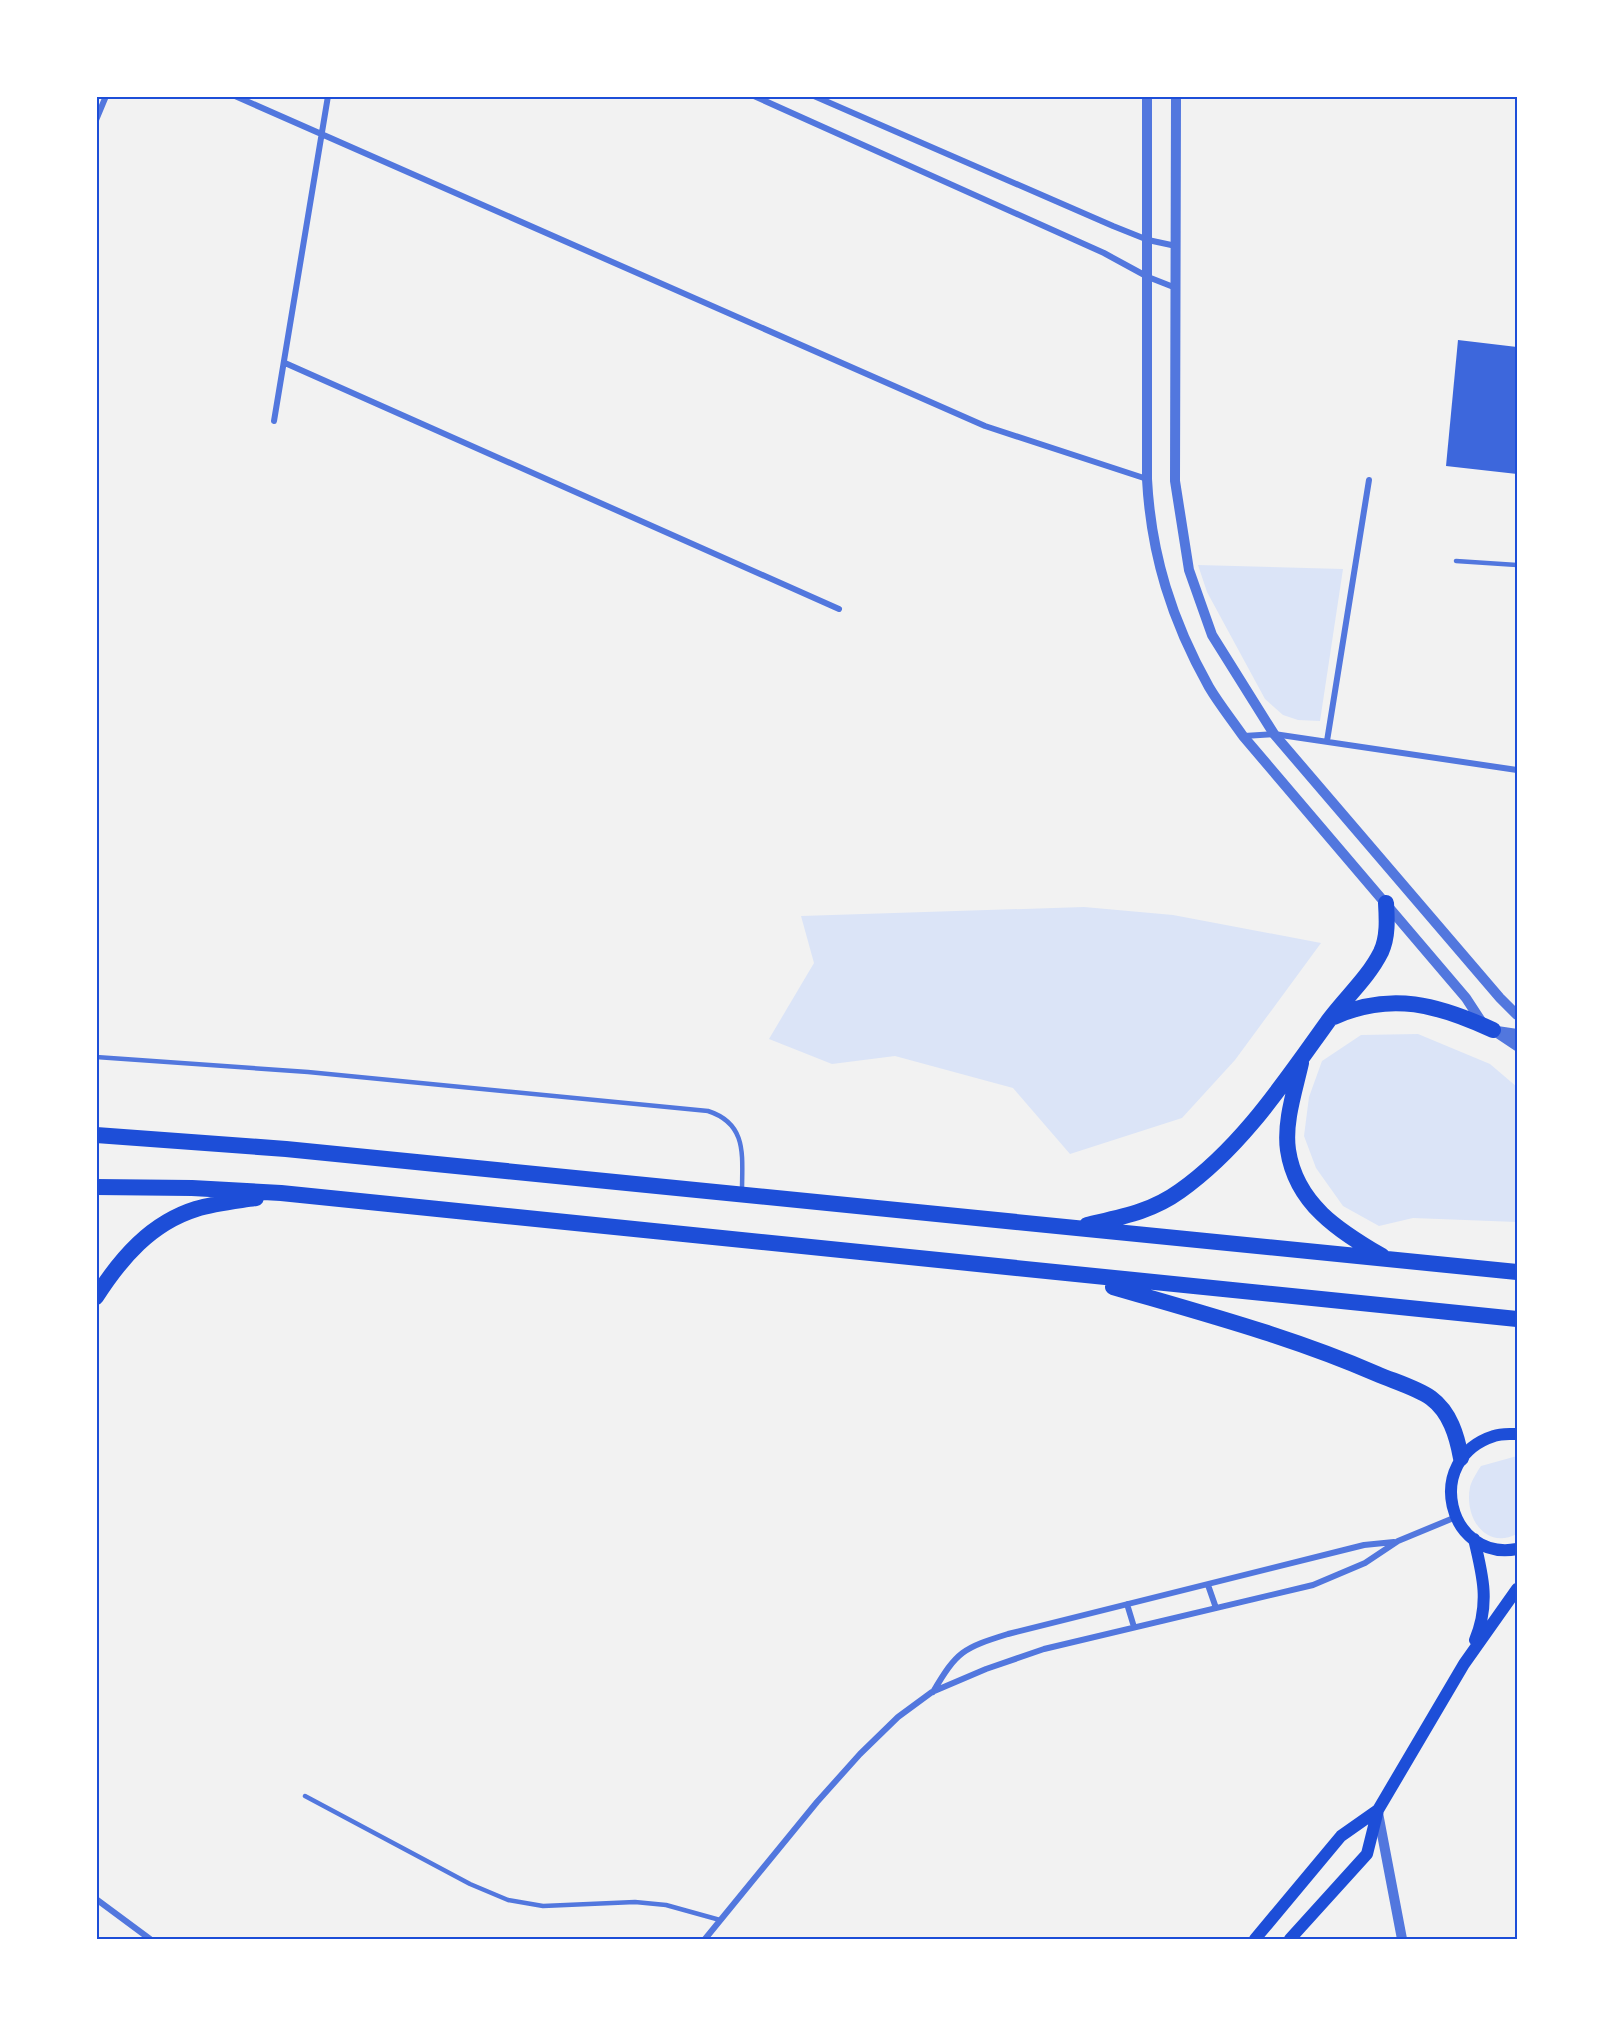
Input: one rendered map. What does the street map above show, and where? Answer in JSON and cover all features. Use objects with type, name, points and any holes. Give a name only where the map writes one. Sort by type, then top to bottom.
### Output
[{"type":"highway","points":[[1073,1228],[1140,1213],[1179,1192],[1211,1166],[1244,1133],[1302,1059],[1330,1018],[1373,967],[1383,950],[1386,934],[1386,903]]},
{"type":"highway","points":[[1330,1018],[1354,1008],[1400,1002],[1427,1005],[1489,1028]]},
{"type":"highway","points":[[1302,1059],[1289,1120],[1288,1150],[1298,1180],[1312,1206],[1331,1223],[1388,1259]]},
{"type":"highway","points":[[96,1135],[286,1149],[1517,1272]]},
{"type":"highway","points":[[96,1187],[192,1188],[281,1193],[1075,1276],[1517,1319]]},
{"type":"highway","points":[[96,1296],[125,1257],[148,1235],[173,1219],[197,1209],[281,1193]]},
{"type":"highway","points":[[1075,1276],[1249,1328],[1358,1366],[1430,1398],[1450,1421],[1457,1437],[1461,1458]]},
{"type":"main road","points":[[1517,1434],[1496,1435],[1476,1443],[1461,1458],[1452,1476],[1450,1497],[1455,1516],[1463,1529],[1474,1539],[1499,1550],[1517,1550]]},
{"type":"main road","points":[[1464,1664],[1483,1622],[1483,1575],[1474,1539]]},
{"type":"main road","points":[[1290,1939],[1367,1854],[1378,1810],[1464,1664],[1517,1588]]},
{"type":"main road","points":[[1255,1939],[1341,1836],[1378,1810]]},
{"type":"street","points":[[96,120],[106,96]]},
{"type":"street","points":[[236,96],[322,136],[985,426],[1147,479]]},
{"type":"street","points":[[274,421],[328,96]]},
{"type":"street","points":[[754,96],[1104,253],[1148,277],[1176,288]]},
{"type":"street","points":[[814,96],[1113,226],[1148,240],[1176,246]]},
{"type":"street","points":[[1147,96],[1147,479],[1149,513],[1162,579],[1184,639],[1211,689],[1243,736],[1489,1028],[1517,1047]]},
{"type":"street","points":[[1176,96],[1175,481],[1189,570],[1212,636],[1274,734],[1517,1015]]},
{"type":"street","points":[[285,363],[839,609]]},
{"type":"street","points":[[1328,741],[1369,480]]},
{"type":"street","points":[[1243,736],[1274,734],[1517,770]]},
{"type":"street","points":[[1489,1028],[1517,1034]]},
{"type":"street","points":[[705,1939],[817,1802],[860,1754],[898,1717],[932,1692],[986,1669],[1044,1649],[1313,1585],[1365,1563],[1398,1541],[1455,1516]]},
{"type":"street","points":[[932,1692],[959,1654],[980,1643],[1364,1545],[1398,1541]]},
{"type":"street","points":[[1208,1585],[1216,1608]]},
{"type":"street","points":[[1128,1604],[1134,1627]]},
{"type":"street","points":[[1378,1810],[1402,1939]]},
{"type":"street","points":[[96,1899],[150,1939]]},
{"type":"lane","points":[[1455,561],[1517,565]]},
{"type":"lane","points":[[96,1057],[308,1072],[708,1111],[724,1116],[734,1126],[742,1155],[742,1194]]},
{"type":"lane","points":[[305,1796],[470,1884],[508,1900],[543,1906],[635,1902],[666,1905],[720,1920]]},
{"type":"shaded area","points":[[1198,565],[1343,569],[1320,721],[1298,720],[1283,715],[1265,699],[1207,592]]},
{"type":"shaded area","points":[[1084,907],[1173,915],[1321,943],[1235,1060],[1182,1118],[1070,1154],[1013,1088],[895,1056],[832,1064],[769,1039],[814,963],[801,916]]},
{"type":"shaded area","points":[[1418,1034],[1490,1064],[1517,1087],[1517,1222],[1413,1218],[1379,1226],[1343,1206],[1316,1168],[1304,1136],[1309,1097],[1322,1061],[1361,1035]]},
{"type":"shaded area","points":[[1517,1456],[1517,1534],[1506,1538],[1495,1538],[1479,1528],[1474,1519],[1470,1509],[1470,1487],[1481,1466]]},
{"type":"building","points":[[1458,340],[1517,347],[1517,474],[1446,466]]}]
